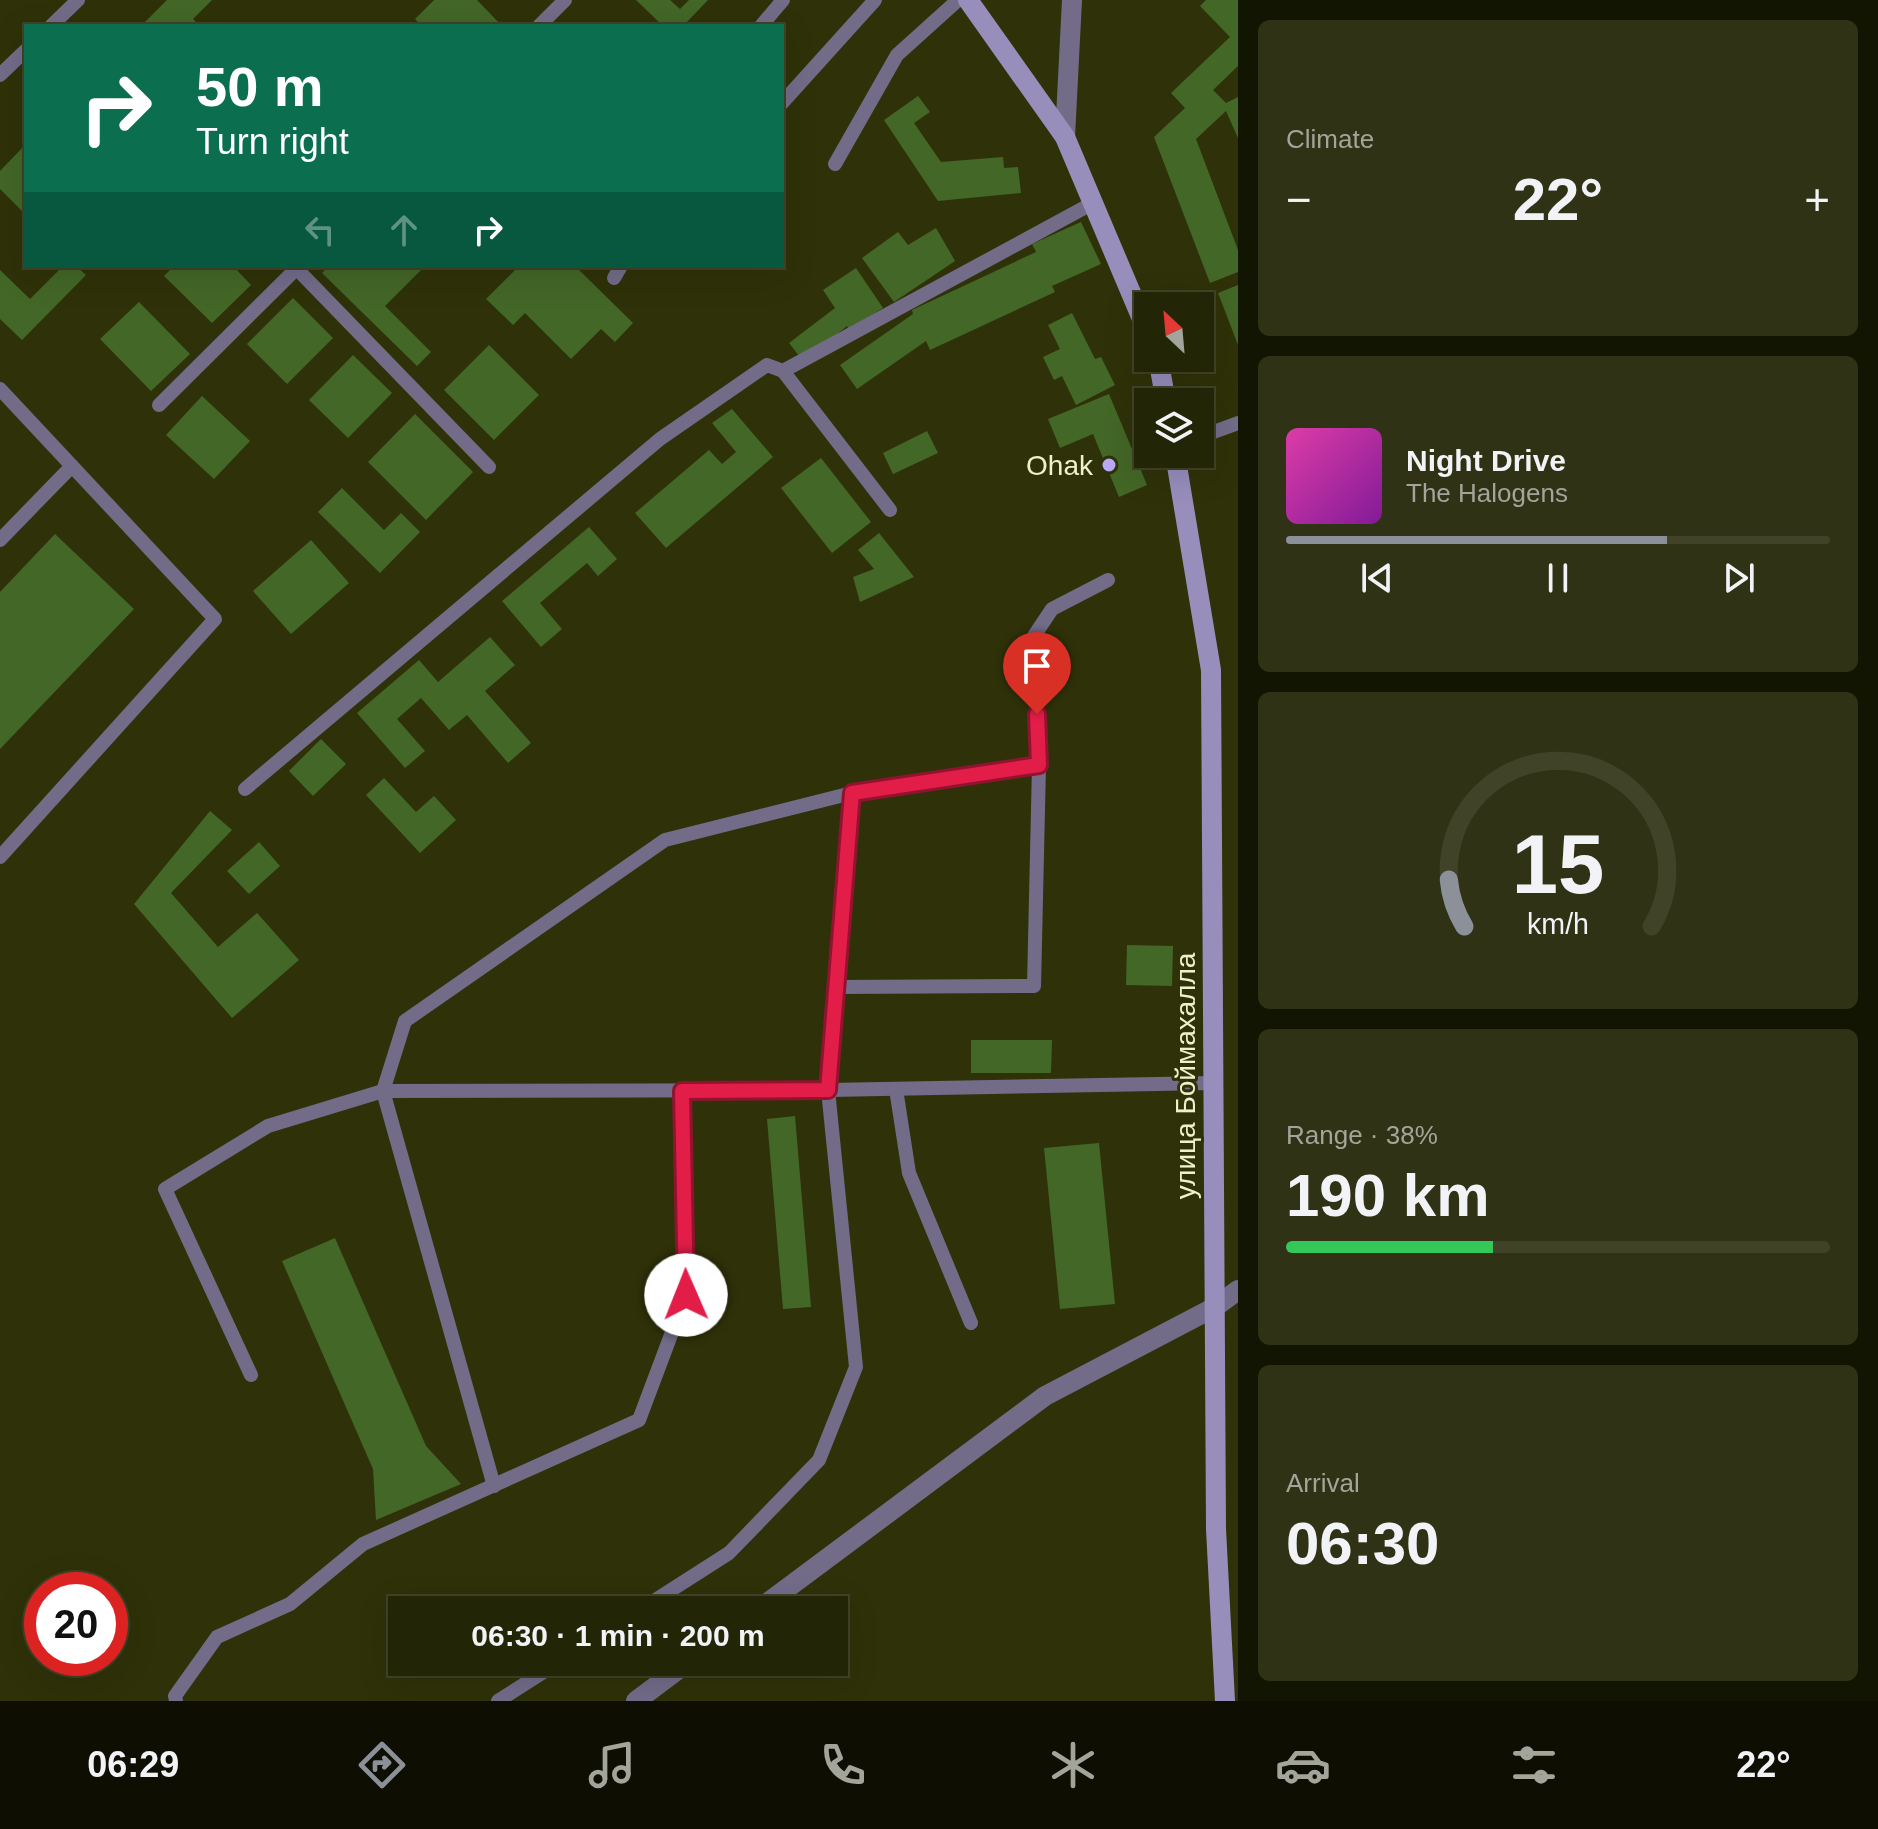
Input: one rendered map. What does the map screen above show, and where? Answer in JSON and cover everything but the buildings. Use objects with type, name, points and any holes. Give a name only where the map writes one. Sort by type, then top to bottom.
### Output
[{"type":"main road","points":[[968,0],[1065,137],[1134,300]]},
{"type":"main road","name":"улица Боймахалла","points":[[1177,468],[1211,670],[1216,1529],[1225,1701]]},
{"type":"street","points":[[1065,137],[1072,0]]},
{"type":"street","points":[[777,1596],[1045,1396],[1215,1307],[1238,1290]]},
{"type":"street","points":[[636,1701],[669,1676]]},
{"type":"lane","points":[[53,24],[78,0]]},
{"type":"lane","points":[[541,24],[565,0]]},
{"type":"lane","points":[[763,24],[783,0]]},
{"type":"lane","points":[[784,101],[875,0]]},
{"type":"lane","points":[[835,164],[897,55],[958,0]]},
{"type":"lane","points":[[0,75],[24,52]]},
{"type":"lane","points":[[783,371],[1093,203]]},
{"type":"lane","points":[[159,405],[297,268]]},
{"type":"lane","points":[[299,268],[489,467]]},
{"type":"lane","points":[[245,789],[660,439],[767,365],[783,371],[890,510]]},
{"type":"lane","points":[[0,389],[215,619],[0,857]]},
{"type":"lane","points":[[1214,432],[1238,423]]},
{"type":"lane","points":[[0,540],[72,466]]},
{"type":"lane","points":[[836,987],[1034,986],[1039,765],[1034,636],[1052,609],[1108,580]]},
{"type":"lane","points":[[494,1486],[383,1091],[405,1021],[665,840],[852,793],[1039,765]]},
{"type":"lane","points":[[662,1596],[729,1553],[819,1460],[856,1367],[828,1090],[852,793]]},
{"type":"lane","points":[[251,1375],[165,1189],[268,1126],[383,1091],[828,1090],[1213,1083]]},
{"type":"lane","points":[[896,1089],[909,1173],[971,1323]]},
{"type":"lane","points":[[176,1701],[175,1696],[217,1637],[290,1604],[363,1544],[639,1420],[686,1295],[682,1091]]},
{"type":"lane","points":[[498,1701],[537,1676]]},
{"type":"place","name":"Ohak","points":[[1109,465]]},
{"type":"route","points":[[686,1295],[682,1091],[828,1090],[852,793],[1039,765],[1037,714]]}]
